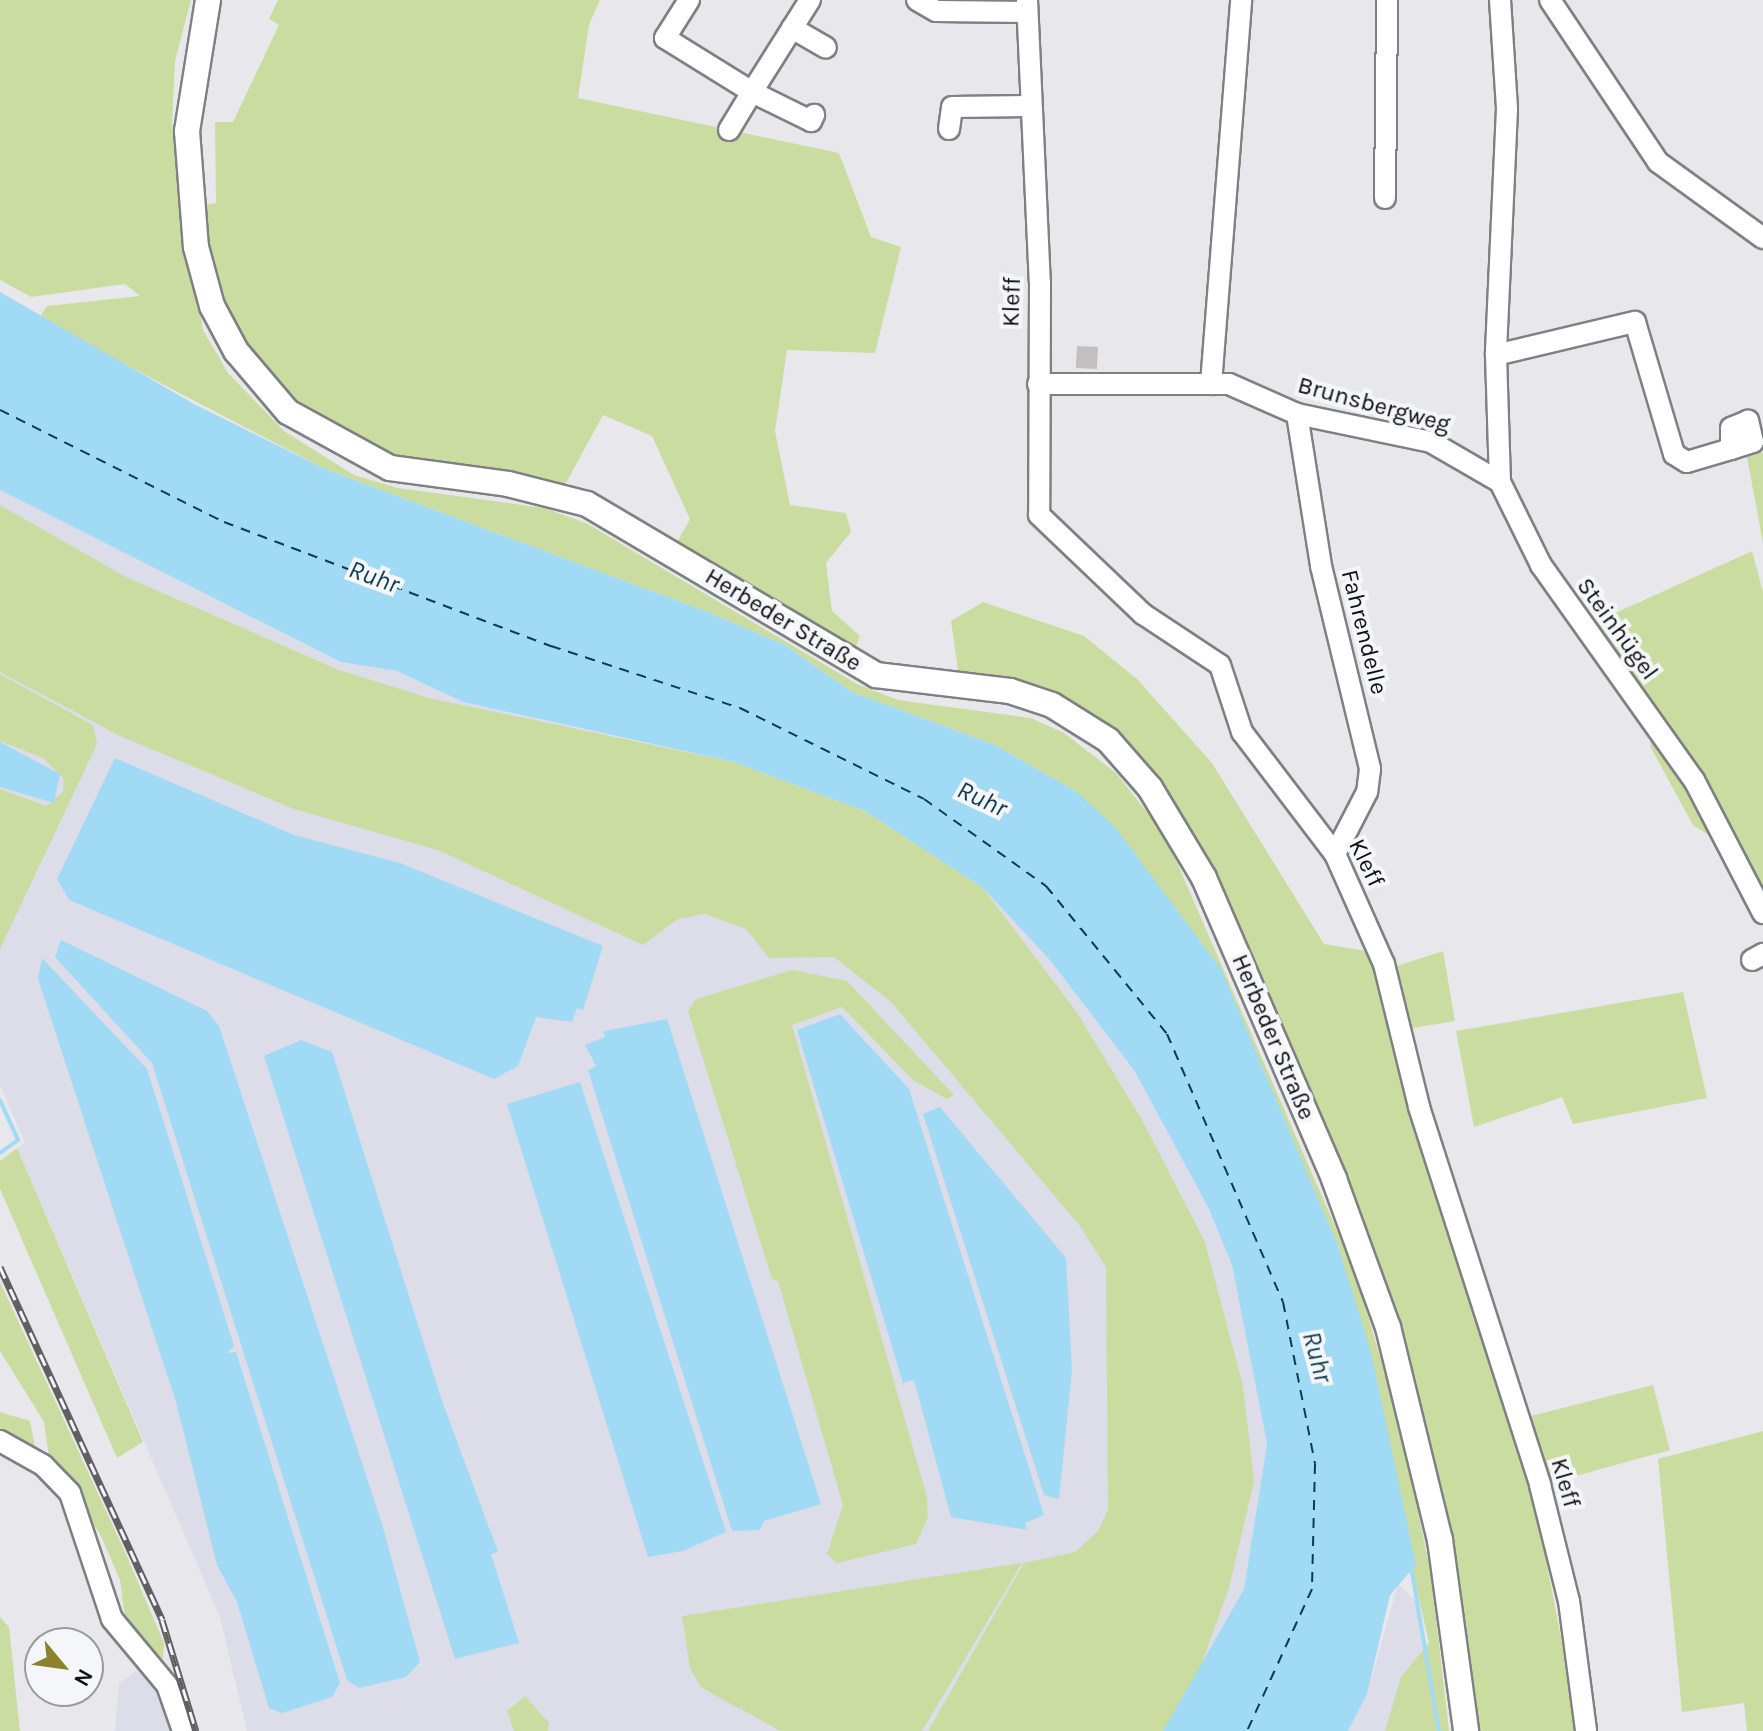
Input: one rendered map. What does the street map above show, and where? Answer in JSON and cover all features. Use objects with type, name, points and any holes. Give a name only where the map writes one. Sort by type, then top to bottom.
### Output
[{"type":"main road","name":"Herbeder Straße","points":[[208,0],[187,131],[197,254],[212,306],[236,351],[288,412],[390,468],[508,484],[587,504],[876,675],[1010,691],[1052,705],[1108,740],[1150,788],[1204,878],[1334,1179],[1388,1327],[1440,1540],[1466,1731]]},
{"type":"street","points":[[689,0],[665,38],[752,92],[811,121],[814,115]]},
{"type":"street","points":[[729,130],[810,0]]},
{"type":"street","points":[[917,0],[936,11],[1027,6]]},
{"type":"street","points":[[1211,384],[1241,0]]},
{"type":"street","points":[[1385,198],[1387,0]]},
{"type":"street","name":"Steinhügel","points":[[1500,0],[1507,109],[1496,355],[1500,482],[1541,565],[1694,780],[1763,913]]},
{"type":"street","points":[[1550,0],[1658,162],[1763,238]]},
{"type":"street","name":"Kleff","points":[[1027,6],[1038,384],[1037,506],[1043,523],[1143,614],[1220,665],[1242,732],[1335,854],[1384,964],[1419,1107],[1540,1485],[1569,1601],[1586,1731]]},
{"type":"street","points":[[792,28],[826,48]]},
{"type":"street","points":[[949,129],[952,107],[1030,106]]},
{"type":"street","points":[[1496,355],[1635,322],[1674,454],[1687,462],[1731,449]]},
{"type":"street","name":"Brunsbergweg","points":[[1038,384],[1211,384],[1297,414],[1431,442],[1500,482]]},
{"type":"street","name":"Fahrendelle","points":[[1297,414],[1321,566],[1370,769],[1367,792],[1335,854]]},
{"type":"street","points":[[0,1441],[43,1465],[70,1493],[112,1619],[167,1685],[183,1731]]},
{"type":"shaded area","points":[[0,490],[341,662],[397,671],[463,702],[680,751],[983,888],[1049,959],[1134,1070],[1208,1207],[1232,1265],[1267,1444],[1244,1589],[1163,1731],[247,1731],[220,1617],[17,1148],[25,1143],[0,1085]]},
{"type":"shaded area","points":[[1398,1584],[1416,1601],[1435,1731],[1348,1731],[1367,1694]]},
{"type":"shaded area","points":[[136,1671],[157,1681],[173,1731],[115,1731],[119,1684]]},
{"type":"green space","points":[[0,0],[191,0],[175,61],[172,123],[203,330],[228,373],[284,431],[354,475],[398,488],[544,508],[586,523],[857,684],[898,700],[1031,718],[1064,733],[1116,773],[1165,835],[1354,1270],[1398,1416],[1431,1574],[1449,1731],[1385,1731],[1401,1677],[1429,1643],[1338,1246],[1271,1090],[1077,792],[995,745],[852,692],[785,645],[705,611],[325,469],[38,319],[47,306],[140,296],[125,284],[31,297],[0,280]]},
{"type":"green space","points":[[278,0],[600,0],[589,25],[578,98],[839,153],[871,237],[901,247],[875,353],[787,350],[775,431],[790,505],[846,513],[851,532],[826,563],[832,611],[860,636],[852,656],[676,544],[690,519],[652,436],[603,415],[565,485],[409,463],[367,450],[292,404],[266,377],[225,314],[199,206],[216,203],[215,122],[233,122],[279,25],[269,19]]},
{"type":"green space","points":[[1763,452],[1763,543],[1747,457]]},
{"type":"green space","points":[[0,505],[126,577],[339,670],[429,698],[734,762],[865,811],[983,888],[1076,1011],[1142,1120],[1205,1242],[1243,1386],[1254,1482],[1229,1588],[1191,1693],[1163,1731],[928,1731],[1024,1563],[1075,1552],[1098,1531],[1108,1510],[1106,1267],[1080,1226],[891,1002],[834,957],[769,958],[746,929],[705,914],[678,919],[643,945],[438,850],[294,809],[118,735],[0,672]]},
{"type":"green space","points":[[1752,551],[1763,592],[1763,894],[1589,625]]},
{"type":"green space","points":[[983,602],[1084,636],[1137,679],[1212,763],[1324,944],[1371,952],[1381,971],[1443,951],[1455,1021],[1395,1031],[1515,1420],[1653,1385],[1670,1450],[1532,1488],[1579,1731],[1474,1731],[1464,1621],[1415,1375],[1223,887],[1170,800],[1115,732],[959,677],[951,621]]},
{"type":"green space","points":[[0,674],[93,725],[97,744],[0,949],[0,789],[46,806],[63,792],[64,779],[43,758],[0,741]]},
{"type":"green space","points":[[1648,724],[1722,844],[1693,825],[1651,748]]},
{"type":"green space","points":[[792,970],[847,981],[954,1095],[947,1099],[913,1080],[842,1007],[792,1025],[927,1497],[928,1517],[916,1544],[837,1563],[827,1554],[843,1505],[778,1281],[772,1279],[688,1011],[696,999]]},
{"type":"green space","points":[[1683,992],[1707,1098],[1573,1124],[1562,1097],[1474,1127],[1456,1031]]},
{"type":"green space","points":[[17,1148],[143,1442],[117,1458],[0,1189],[0,1161]]},
{"type":"green space","points":[[0,1282],[126,1554],[164,1643],[163,1659],[138,1641],[125,1617],[120,1580],[100,1534],[50,1464],[44,1422],[0,1351]]},
{"type":"green space","points":[[0,1412],[30,1421],[35,1447],[0,1434]]},
{"type":"green space","points":[[1763,1431],[1763,1731],[1747,1731],[1744,1703],[1682,1712],[1658,1459]]},
{"type":"green space","points":[[1022,1563],[922,1731],[780,1731],[741,1709],[745,1704],[739,1709],[701,1687],[690,1668],[682,1616]]},
{"type":"green space","points":[[0,1617],[9,1627],[20,1731],[0,1731]]},
{"type":"green space","points":[[525,1696],[549,1723],[548,1731],[514,1731],[507,1711]]},
{"type":"water","name":"Ruhr","points":[[0,292],[194,404],[325,469],[705,611],[785,645],[852,692],[995,745],[1077,792],[1115,827],[1221,969],[1338,1246],[1371,1352],[1416,1565],[1390,1595],[1367,1694],[1348,1731],[1163,1731],[1244,1589],[1267,1444],[1232,1265],[1208,1207],[1134,1070],[1049,959],[983,888],[865,811],[734,762],[463,702],[397,671],[341,662],[0,490]]},
{"type":"water","points":[[0,742],[60,774],[54,803],[0,787]]},
{"type":"water","points":[[115,758],[294,835],[400,863],[603,946],[583,1010],[577,1008],[572,1022],[536,1017],[518,1066],[494,1079],[69,900],[57,879]]},
{"type":"water","points":[[61,940],[207,1011],[219,1026],[382,1524],[420,1662],[406,1677],[359,1688],[347,1680],[152,1063],[55,957]]},
{"type":"water","points":[[42,958],[147,1069],[234,1346],[227,1353],[236,1352],[340,1683],[332,1697],[282,1713],[269,1708],[237,1602],[217,1565],[176,1402],[38,979]]},
{"type":"water","points":[[840,1014],[909,1089],[1044,1515],[1025,1523],[1027,1530],[951,1517],[914,1380],[903,1383],[797,1030]]},
{"type":"water","points":[[667,1019],[821,1504],[764,1521],[760,1530],[732,1531],[588,1070],[596,1066],[585,1045],[605,1037],[604,1031]]},
{"type":"water","points":[[301,1040],[332,1052],[442,1401],[498,1552],[491,1554],[519,1643],[455,1659],[264,1056]]},
{"type":"water","points":[[580,1082],[726,1532],[683,1551],[648,1557],[507,1104]]},
{"type":"water","points":[[940,1107],[1066,1258],[1072,1370],[1059,1499],[1044,1495],[923,1114]]},
{"type":"building","points":[[1077,346],[1098,347],[1097,369],[1076,368]]},
{"type":"waterway","points":[[0,1100],[18,1140],[0,1153]]},
{"type":"waterway","points":[[1412,1572],[1439,1731]]},
{"type":"ferry route","points":[[0,410],[224,522],[551,646],[740,708],[924,799],[1046,886],[1167,1034],[1283,1302],[1315,1464],[1312,1589],[1247,1731]]},
{"type":"railway","points":[[0,1267],[162,1620],[196,1731]]}]
